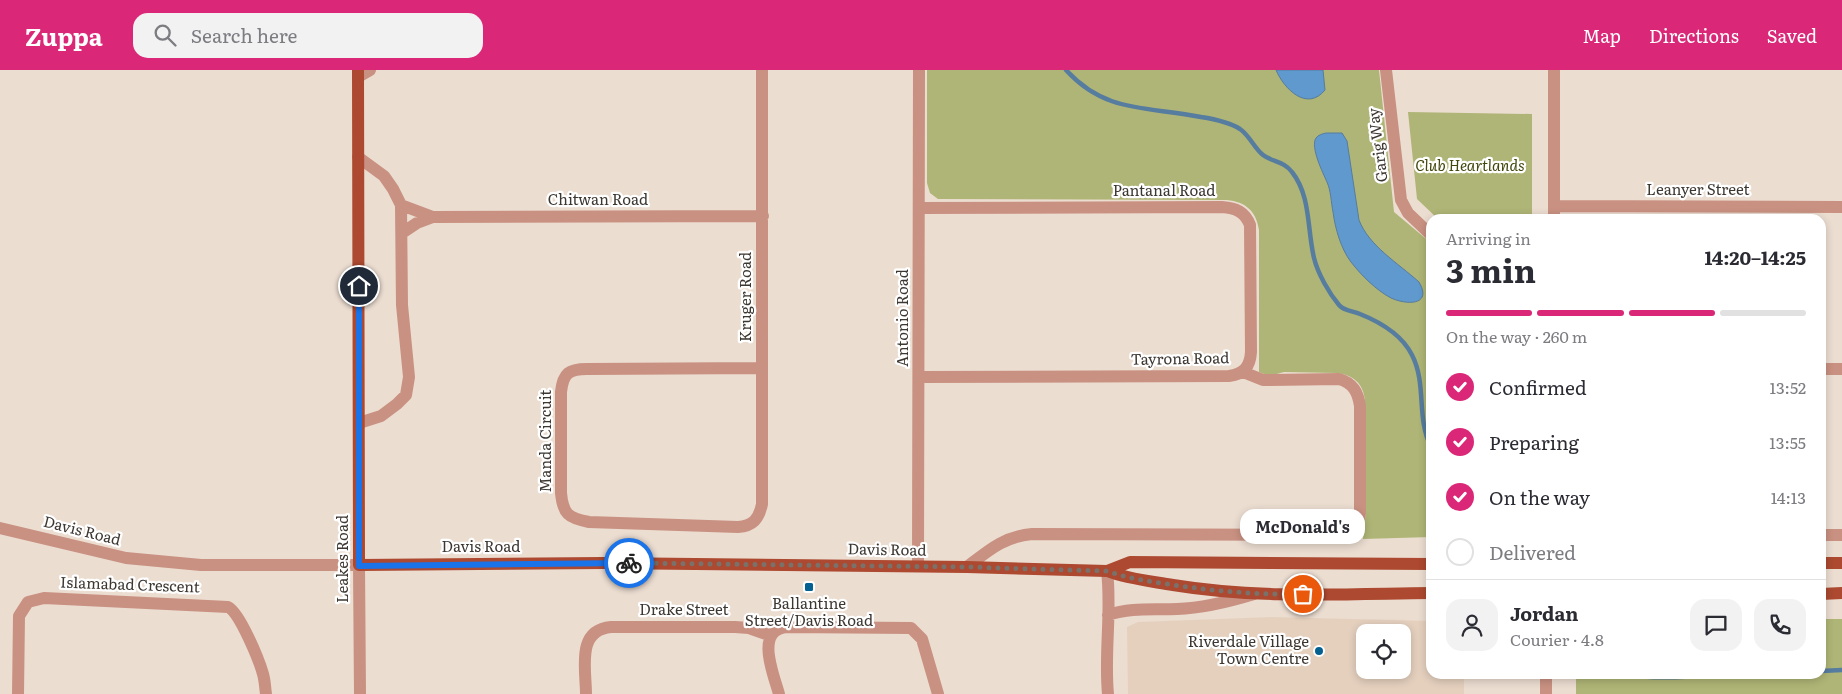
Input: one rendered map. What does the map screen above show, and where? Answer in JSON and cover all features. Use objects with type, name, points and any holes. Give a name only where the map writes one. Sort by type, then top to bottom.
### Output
[{"type":"main road","name":"Leakes Road","points":[[358,73],[359,566]]},
{"type":"main road","name":"Davis Road","points":[[1107,571],[1130,562],[1426,564]]},
{"type":"main road","name":"Davis Road","points":[[359,566],[613,563],[967,567],[1107,571],[1124,577],[1254,594],[1426,593]]},
{"type":"main road","points":[[1826,563],[1842,563]]},
{"type":"main road","points":[[1826,594],[1842,593]]},
{"type":"street","points":[[358,73],[370,70]]},
{"type":"street","name":"Kruger Road","points":[[755,522],[762,504],[762,70]]},
{"type":"street","name":"Antonio Road","points":[[918,566],[919,70]]},
{"type":"street","name":"Garig Way","points":[[1386,70],[1401,200],[1408,213],[1426,230]]},
{"type":"street","points":[[1554,70],[1554,213]]},
{"type":"street","points":[[358,157],[384,176],[401,205],[402,305],[409,369],[406,394],[391,410],[381,416],[359,423]]},
{"type":"street","name":"Chitwan Road","points":[[401,205],[433,217]]},
{"type":"street","name":"Leanyer Street","points":[[1554,213],[1842,207]]},
{"type":"street","name":"Pantanal Road","points":[[919,208],[1222,208],[1239,210],[1248,220],[1251,234],[1251,352],[1249,365],[1243,372]]},
{"type":"street","name":"Chitwan Road","points":[[402,233],[417,223],[433,217],[763,216]]},
{"type":"street","name":"Manda Circuit","points":[[755,522],[743,527],[733,527],[589,522],[571,517],[564,509],[561,493],[561,392],[563,379],[570,372],[578,369],[762,368]]},
{"type":"street","points":[[1826,369],[1842,369]]},
{"type":"street","name":"Tayrona Road","points":[[919,376],[1229,376],[1243,372],[1263,380],[1339,379],[1348,382],[1356,390],[1360,406],[1360,513],[1356,527],[1350,532],[1336,535],[1025,535],[1008,538],[967,567]]},
{"type":"street","name":"Davis Road","points":[[0,528],[126,558],[201,564],[359,566]]},
{"type":"street","points":[[1826,535],[1842,535]]},
{"type":"street","name":"Leakes Road","points":[[359,566],[360,694]]},
{"type":"street","points":[[1107,571],[1109,587],[1106,667],[1108,694]]},
{"type":"street","points":[[1108,615],[1128,609],[1204,608],[1254,594]]},
{"type":"street","name":"Islamabad Crescent","points":[[18,694],[19,616],[21,610],[28,602],[44,598],[228,607],[232,609],[240,620],[264,677],[266,694]]},
{"type":"street","name":"Drake Street","points":[[586,694],[587,644],[591,635],[600,629],[611,627],[735,627],[749,628],[771,636]]},
{"type":"street","points":[[779,694],[768,649],[771,636],[778,629],[787,627],[911,628],[922,639],[938,694]]},
{"type":"street","points":[[1546,679],[1546,694]]},
{"type":"shaded area","points":[[1272,617],[1426,621],[1426,679],[1464,679],[1464,694],[1128,694],[1127,627],[1138,622]]},
{"type":"green space","points":[[927,70],[1379,70],[1394,212],[1426,239],[1426,537],[1363,539],[1366,510],[1365,400],[1362,389],[1356,381],[1348,376],[1337,373],[1284,372],[1269,376],[1259,372],[1259,230],[1253,213],[1245,205],[1227,200],[938,199],[930,193],[927,183]]},
{"type":"green space","name":"Club Heartlands","points":[[1408,112],[1532,114],[1532,214],[1433,214],[1417,199]]},
{"type":"green space","points":[[1826,619],[1842,619],[1842,694],[1576,694],[1576,679],[1826,679]]},
{"type":"water","points":[[1276,70],[1323,70],[1325,90],[1311,99],[1304,98],[1297,95],[1284,84]]},
{"type":"water","points":[[1326,133],[1342,133],[1347,141],[1359,220],[1377,246],[1419,282],[1423,296],[1416,302],[1397,300],[1380,291],[1369,282],[1347,257],[1341,245],[1329,189],[1315,147],[1316,138]]},
{"type":"waterway","points":[[1066,70],[1081,84],[1112,101],[1129,106],[1231,124],[1240,129],[1263,155],[1289,168],[1302,191],[1308,213],[1314,258],[1321,277],[1331,295],[1343,309],[1368,317],[1390,330],[1402,341],[1412,355],[1417,366],[1426,436]]},
{"type":"waterway","points":[[1826,671],[1842,670]]},
{"type":"way so far","points":[[629,563],[967,567],[1107,571],[1124,577],[1220,592],[1303,594]]},
{"type":"place","name":"Ballantine Street/Davis Road","points":[[809,587]]},
{"type":"place","name":"McDonald's","points":[[1303,594]]},
{"type":"place","name":"Riverdale Village Town Centre","points":[[1319,651]]},
{"type":"route","points":[[359,286],[359,566],[629,563]]}]
